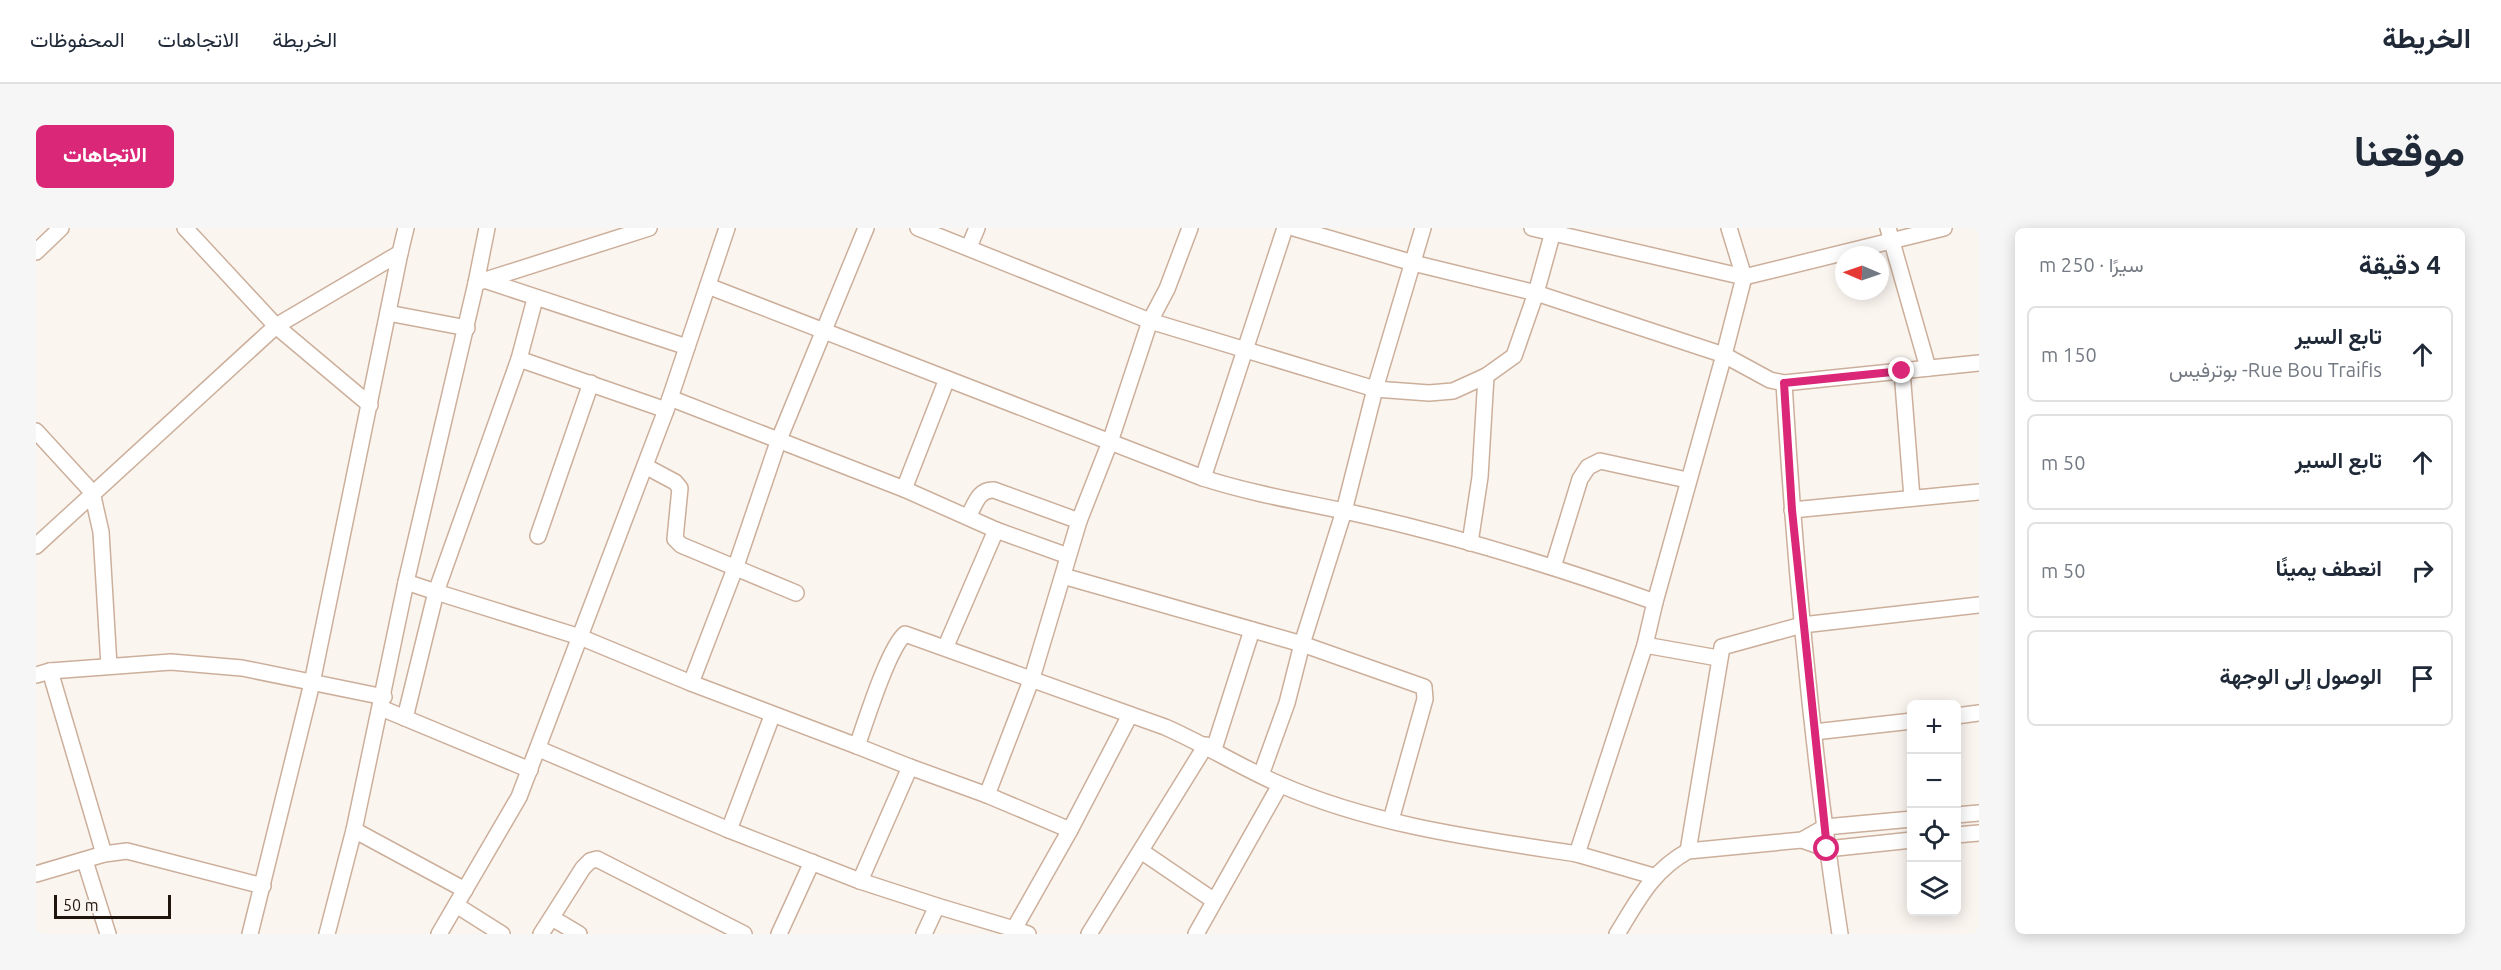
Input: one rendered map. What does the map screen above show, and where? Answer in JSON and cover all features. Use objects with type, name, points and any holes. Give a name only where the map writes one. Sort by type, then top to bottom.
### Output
[{"type":"street","points":[[36,252],[61,228]]},
{"type":"street","points":[[185,228],[276,326],[370,405]]},
{"type":"street","points":[[250,934],[312,683],[406,228]]},
{"type":"street","points":[[327,934],[354,830],[406,582],[467,328],[482,282],[487,228]]},
{"type":"street","points":[[482,282],[649,228]]},
{"type":"street","points":[[439,934],[519,797],[668,404],[727,228]]},
{"type":"street","points":[[691,683],[736,566],[778,442],[866,228]]},
{"type":"street","points":[[918,228],[1150,321],[1374,389],[1429,393],[1453,391],[1486,376],[1514,356],[1536,293],[1553,231]]},
{"type":"street","points":[[969,247],[977,228]]},
{"type":"street","points":[[987,795],[1032,678],[1079,521],[1110,442],[1150,321],[1167,288],[1190,228]]},
{"type":"street","points":[[1203,478],[1285,228]]},
{"type":"street","points":[[1294,228],[1413,263],[1536,293],[1725,355],[1770,380],[1784,383],[1979,363]]},
{"type":"street","points":[[1261,775],[1287,703],[1302,644],[1344,511],[1374,389],[1423,228]]},
{"type":"street","points":[[1532,228],[1553,231],[1744,277],[1890,235],[1944,228]]},
{"type":"street","points":[[1577,854],[1646,645],[1655,602],[1725,355],[1744,277],[1729,228]]},
{"type":"street","points":[[1890,235],[1928,368]]},
{"type":"street","points":[[36,546],[92,492],[276,326],[400,253]]},
{"type":"street","points":[[482,282],[687,347]]},
{"type":"street","points":[[708,286],[1203,478],[1285,501],[1344,511],[1470,543],[1553,567],[1655,602]]},
{"type":"street","points":[[405,718],[436,592],[519,359],[535,298]]},
{"type":"street","points":[[388,314],[467,328]]},
{"type":"street","points":[[519,359],[591,383],[668,404],[778,442],[904,489],[996,530],[1068,556]]},
{"type":"street","points":[[1902,371],[1912,498]]},
{"type":"street","points":[[1470,543],[1480,477],[1486,376]]},
{"type":"street","points":[[904,489],[947,379]]},
{"type":"street","points":[[538,536],[591,383]]},
{"type":"street","points":[[1784,383],[1802,625],[1827,849],[1840,934]]},
{"type":"street","points":[[36,431],[92,492],[101,532],[109,666]]},
{"type":"street","points":[[1553,567],[1580,478],[1588,467],[1600,461],[1688,480]]},
{"type":"street","points":[[645,466],[675,482],[680,488],[675,539],[681,545],[796,592]]},
{"type":"street","points":[[968,518],[980,494],[986,490],[1079,521]]},
{"type":"street","points":[[1792,510],[1979,492]]},
{"type":"street","points":[[946,646],[996,530]]},
{"type":"street","points":[[1063,576],[1302,644],[1424,687],[1425,699],[1391,820]]},
{"type":"street","points":[[406,582],[580,637],[772,716],[987,795],[1070,830]]},
{"type":"street","points":[[1688,851],[1718,658],[1722,647],[1734,641],[1802,625],[1979,605]]},
{"type":"street","points":[[1089,934],[1210,747],[1252,630]]},
{"type":"street","points":[[857,746],[899,639],[905,634],[946,646],[1210,747],[1280,785],[1391,820],[1478,839],[1577,854],[1653,876]]},
{"type":"street","points":[[1646,645],[1718,658]]},
{"type":"street","points":[[104,854],[43,673],[171,662],[242,668],[312,683],[382,703],[405,718],[530,770]]},
{"type":"street","points":[[1961,715],[1979,713]]},
{"type":"street","points":[[538,749],[729,830],[860,881],[1021,931],[1130,715]]},
{"type":"street","points":[[729,830],[772,716]]},
{"type":"street","points":[[1814,732],[1907,721]]},
{"type":"street","points":[[860,881],[910,767]]},
{"type":"street","points":[[1196,934],[1280,785]]},
{"type":"street","points":[[1961,815],[1979,813]]},
{"type":"street","points":[[1617,934],[1653,876],[1671,860],[1688,851],[1802,840],[1825,827],[1907,819]]},
{"type":"street","points":[[354,830],[465,890]]},
{"type":"street","points":[[1961,835],[1979,833]]},
{"type":"street","points":[[1802,840],[1827,849],[1907,840]]},
{"type":"street","points":[[36,874],[104,854],[127,851],[263,886]]},
{"type":"street","points":[[1141,851],[1214,900]]},
{"type":"street","points":[[541,934],[583,868],[590,861],[597,859],[609,862],[744,934]]},
{"type":"street","points":[[85,861],[108,934]]},
{"type":"street","points":[[779,934],[812,862]]},
{"type":"street","points":[[456,905],[502,934]]},
{"type":"street","points":[[924,934],[937,906]]},
{"type":"street","points":[[552,918],[579,934]]},
{"type":"route","points":[[1827,849],[1802,625],[1784,383],[1902,371]]}]
